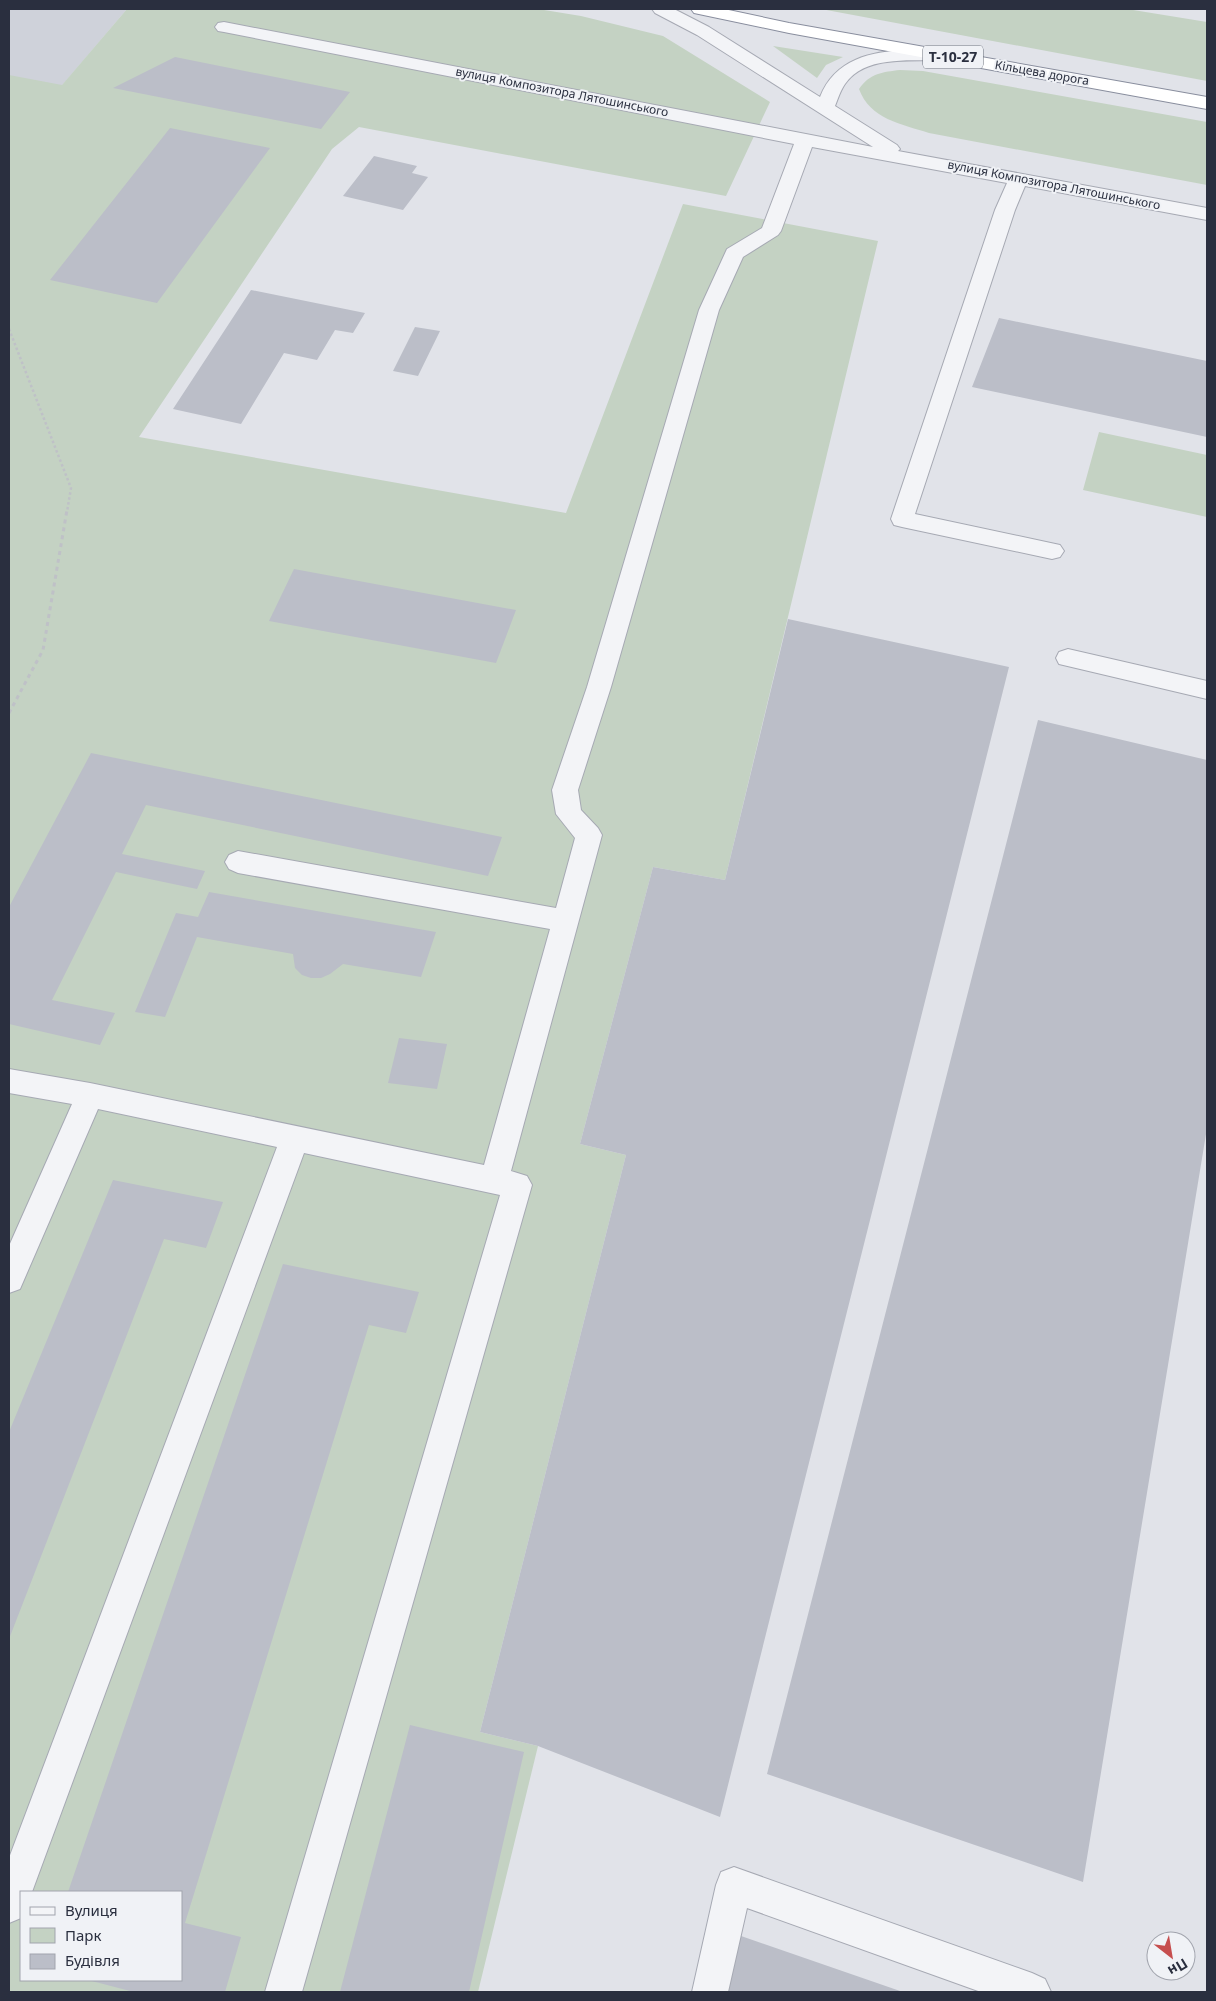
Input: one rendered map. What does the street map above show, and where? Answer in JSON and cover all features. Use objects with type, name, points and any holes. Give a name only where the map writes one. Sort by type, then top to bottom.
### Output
[{"type":"highway","name":"Кільцева дорога","points":[[700,9],[789,28],[1207,103]]},
{"type":"street","name":"вулиця Композитора Лятошинського","points":[[661,9],[704,31],[901,156]]},
{"type":"street","name":"вулиця Композитора Лятошинського","points":[[224,27],[805,140],[901,156],[1018,180],[1207,214]]},
{"type":"street","points":[[825,109],[836,82],[847,70],[877,57],[938,55]]},
{"type":"street","points":[[494,1181],[589,835],[569,814],[565,790],[599,687],[709,310],[734,252],[771,231],[792,167],[805,140]]},
{"type":"street","points":[[1018,180],[1005,210],[902,519],[1052,550]]},
{"type":"street","points":[[1068,658],[1207,690]]},
{"type":"street","points":[[238,862],[567,920]]},
{"type":"street","points":[[9,1081],[90,1095],[518,1186],[283,1992]]},
{"type":"street","points":[[9,1279],[90,1095]]},
{"type":"street","points":[[9,1905],[295,1139]]},
{"type":"street","points":[[710,1992],[734,1885],[1032,1992]]},
{"type":"path","points":[[9,329],[71,488],[43,650],[9,713]]},
{"type":"shaded area","points":[[9,9],[127,9],[58,90],[9,80]]},
{"type":"green space","points":[[127,9],[538,9],[581,16],[663,36],[770,102],[726,196],[359,127],[332,149],[139,437],[566,513],[683,204],[878,241],[725,880],[653,867],[580,1144],[626,1155],[480,1732],[538,1746],[478,1992],[9,1992],[9,75],[62,85]]},
{"type":"green space","points":[[821,9],[1127,9],[1207,22],[1207,81]]},
{"type":"green space","points":[[773,46],[843,57],[826,65],[817,78]]},
{"type":"green space","points":[[900,70],[923,71],[1207,122],[1207,185],[929,133],[897,123],[879,114],[871,107],[859,89],[872,76]]},
{"type":"green space","points":[[1099,432],[1207,455],[1207,517],[1083,490]]},
{"type":"building","points":[[175,57],[350,92],[321,129],[113,88]]},
{"type":"building","points":[[170,128],[270,148],[157,303],[50,280]]},
{"type":"building","points":[[374,156],[417,166],[412,173],[428,177],[403,210],[343,196]]},
{"type":"building","points":[[251,290],[365,313],[353,333],[335,330],[317,360],[284,353],[241,424],[173,409]]},
{"type":"building","points":[[999,318],[1207,361],[1207,437],[972,387]]},
{"type":"building","points":[[415,327],[440,331],[418,376],[393,371]]},
{"type":"building","points":[[294,569],[516,610],[496,663],[269,621]]},
{"type":"building","points":[[788,619],[1009,667],[720,1817],[538,1746],[480,1732],[626,1155],[580,1144],[653,867],[725,880]]},
{"type":"building","points":[[1038,720],[1207,760],[1207,1128],[1083,1882],[767,1774]]},
{"type":"building","points":[[91,753],[502,837],[488,876],[146,805],[122,854],[205,871],[197,889],[116,872],[52,1000],[115,1013],[100,1045],[9,1024],[9,907]]},
{"type":"building","points":[[209,892],[436,932],[421,977],[343,964],[321,978],[311,978],[302,975],[295,968],[293,954],[197,937],[165,1017],[135,1012],[176,913],[198,917]]},
{"type":"building","points":[[399,1038],[447,1044],[437,1089],[388,1083]]},
{"type":"building","points":[[113,1180],[223,1202],[206,1248],[164,1239],[9,1639],[9,1432]]},
{"type":"building","points":[[283,1264],[419,1292],[406,1333],[369,1325],[185,1923],[241,1937],[225,1992],[134,1992],[92,1981],[182,1981],[182,1891],[68,1891]]},
{"type":"building","points":[[410,1725],[524,1752],[469,1992],[340,1992]]},
{"type":"building","points":[[741,1936],[903,1992],[727,1991]]}]
